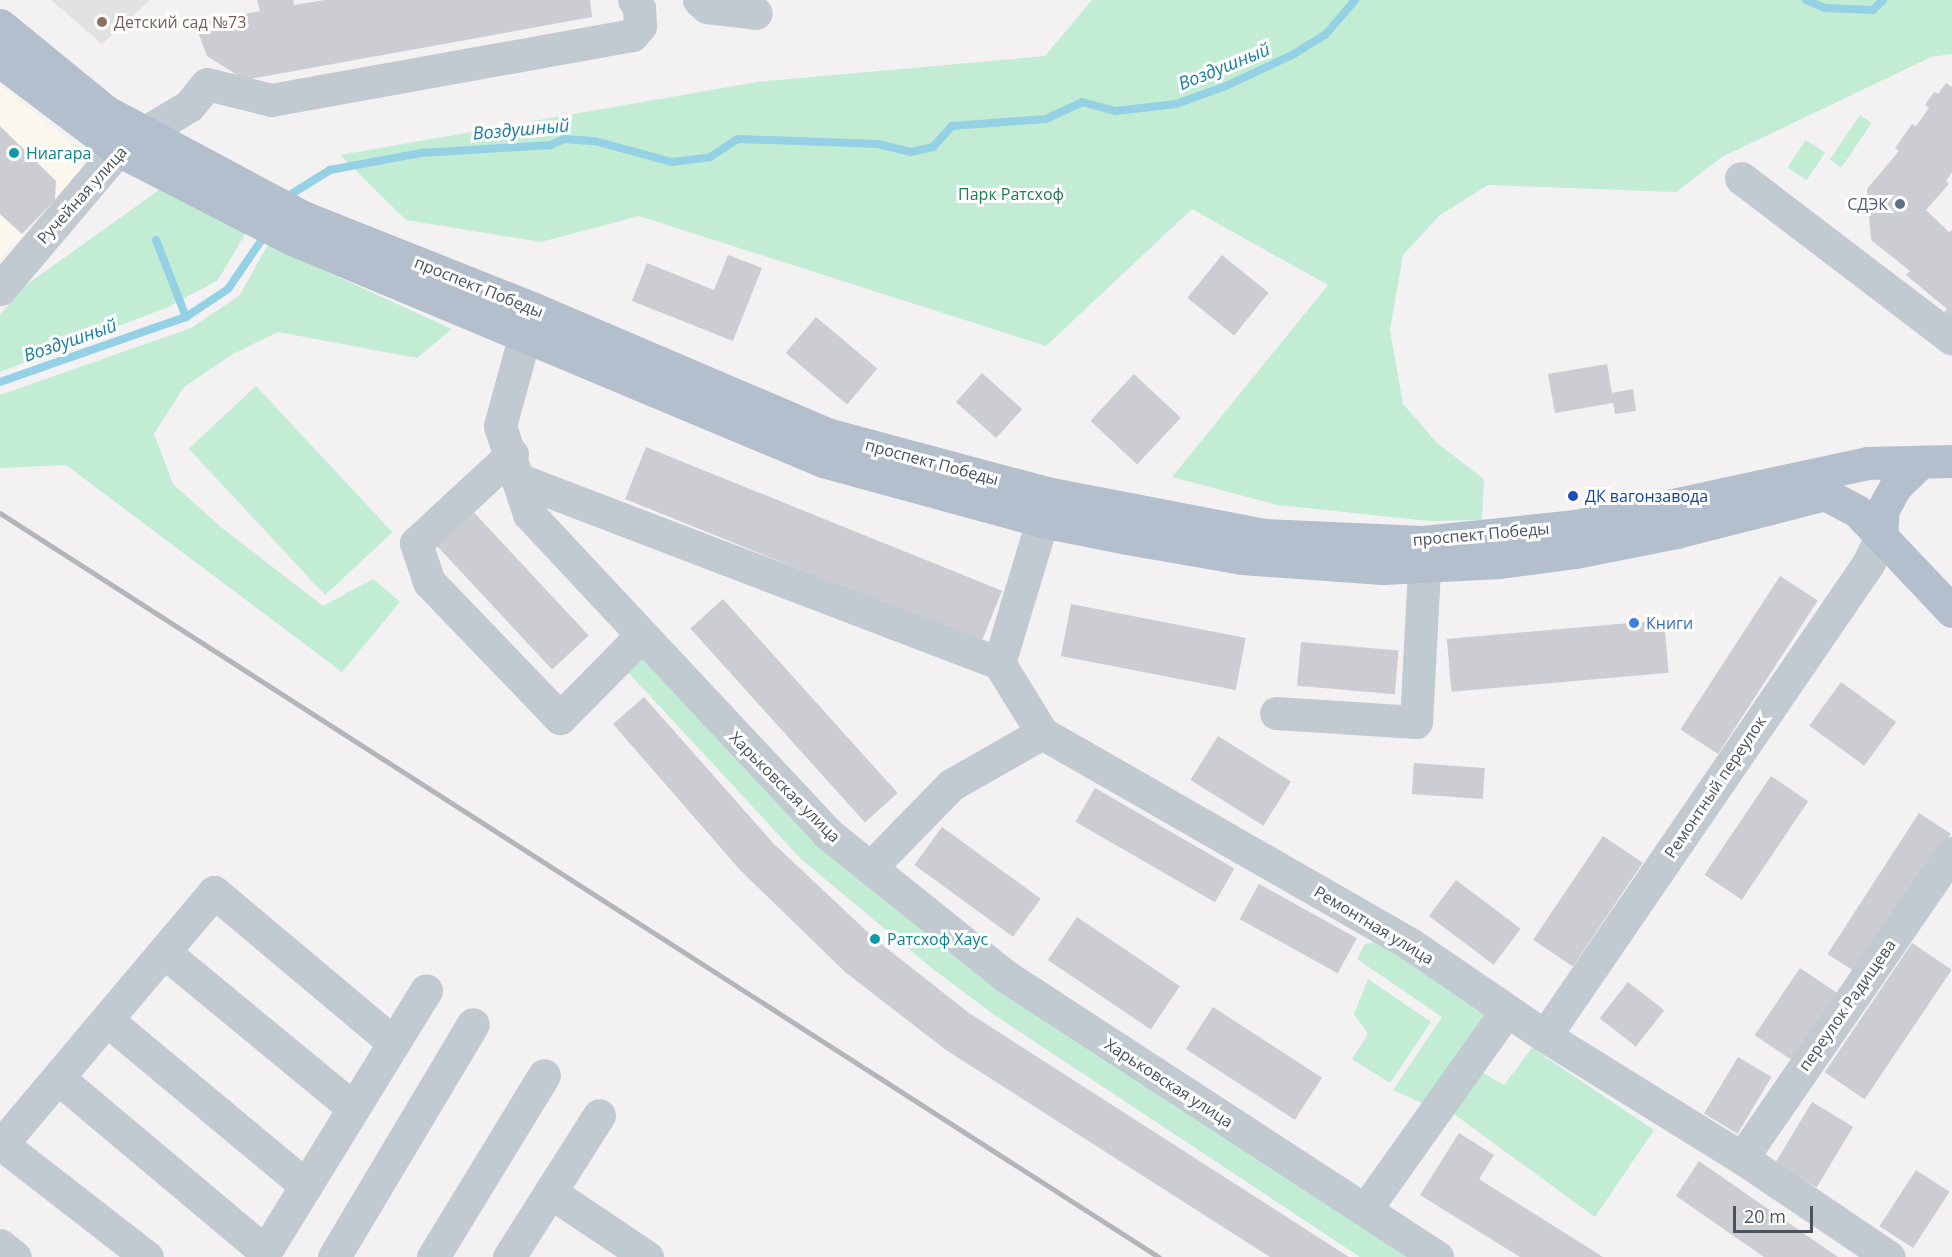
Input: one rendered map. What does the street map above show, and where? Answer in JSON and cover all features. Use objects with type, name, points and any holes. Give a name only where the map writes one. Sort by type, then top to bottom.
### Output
[{"type":"main road","name":"проспект Победы","points":[[0,25],[105,111],[131,141]]},
{"type":"main road","name":"проспект Победы","points":[[0,61],[131,141],[297,228],[529,324],[830,435],[1046,493],[1264,535],[1423,542],[1564,527],[1867,463],[1936,462]]},
{"type":"main road","name":"проспект Победы","points":[[529,324],[823,461],[1042,521],[1242,558],[1424,567],[1575,552],[1676,532],[1825,494],[1840,499],[1881,536],[1952,610]]},
{"type":"main road","points":[[1881,536],[1883,509],[1895,487],[1936,462]]},
{"type":"street","name":"Ручейная улица","points":[[0,289],[131,141],[189,106],[207,84],[271,100],[632,35],[640,26],[639,8],[634,0]]},
{"type":"street","points":[[699,0],[707,7],[756,13]]},
{"type":"street","points":[[1741,178],[1952,339]]},
{"type":"street","name":"Харьковская улица","points":[[529,324],[500,426],[516,467],[529,514],[640,637],[827,833],[1004,975],[1437,1257]]},
{"type":"street","points":[[640,637],[560,718],[429,582],[417,543],[516,467],[999,663],[1042,521]]},
{"type":"street","name":"Ремонтный переулок","points":[[1545,1036],[1868,564],[1881,536]]},
{"type":"street","points":[[1276,713],[1416,722],[1424,567]]},
{"type":"street","name":"Ремонтная улица","points":[[999,663],[1042,734],[1410,944],[1545,1036],[1742,1158],[1889,1257]]},
{"type":"street","points":[[870,868],[951,785],[1042,734]]},
{"type":"street","name":"переулок Радищева","points":[[1742,1158],[1952,853]]},
{"type":"street","points":[[147,1257],[0,1145],[214,892],[393,1042]]},
{"type":"street","points":[[164,952],[353,1108]]},
{"type":"street","points":[[58,1078],[264,1254],[426,990]]},
{"type":"street","points":[[1365,1210],[1507,1010]]},
{"type":"street","points":[[107,1020],[306,1186]]},
{"type":"street","points":[[334,1257],[474,1024]]},
{"type":"street","points":[[434,1257],[544,1075]]},
{"type":"street","points":[[509,1257],[599,1115]]},
{"type":"street","points":[[550,1192],[647,1257]]},
{"type":"street","points":[[0,1245],[15,1257]]},
{"type":"shaded area","name":"Детский сад №73","points":[[51,0],[150,0],[102,44]]},
{"type":"shaded area","points":[[0,85],[74,144],[83,170],[0,259]]},
{"type":"green space","name":"Парк Ратсхоф","points":[[1092,0],[1952,0],[1952,54],[1931,57],[1722,157],[1676,192],[1488,185],[1440,215],[1403,255],[1390,330],[1403,404],[1438,444],[1484,479],[1482,520],[1429,521],[1278,505],[1172,477],[1328,285],[1192,209],[1046,346],[639,216],[541,242],[406,220],[340,155],[757,82],[1045,56]]},
{"type":"green space","points":[[1860,115],[1872,123],[1841,168],[1830,160]]},
{"type":"green space","points":[[1806,140],[1825,153],[1807,180],[1788,167]]},
{"type":"green space","points":[[159,190],[248,229],[218,280],[168,307],[0,372],[0,315],[26,285]]},
{"type":"green space","points":[[268,245],[452,329],[417,358],[278,332],[233,354],[184,387],[154,434],[173,484],[222,528],[323,606],[373,579],[400,602],[342,672],[66,465],[0,468],[0,395],[191,328],[239,296]]},
{"type":"green space","points":[[256,386],[392,532],[325,595],[189,449]]},
{"type":"green space","points":[[644,655],[819,841],[1416,1257],[1360,1257],[993,1014],[933,969],[801,859],[626,670]]},
{"type":"green space","points":[[1382,941],[1446,981],[1486,1016],[1429,1106],[1393,1090],[1442,1017],[1357,959],[1365,944]]},
{"type":"green space","points":[[1368,979],[1431,1022],[1390,1083],[1352,1059],[1368,1034],[1354,1014]]},
{"type":"green space","points":[[1532,1048],[1654,1130],[1595,1217],[1447,1109],[1478,1070],[1504,1085]]},
{"type":"building","points":[[257,0],[293,0],[294,5],[325,0],[590,0],[592,17],[245,80],[207,56],[195,24],[260,11]]},
{"type":"building","points":[[1946,83],[1952,87],[1952,172],[1946,181],[1949,184],[1926,210],[1949,232],[1952,230],[1952,320],[1944,312],[1947,309],[1906,275],[1910,271],[1871,240],[1867,189],[1899,151],[1895,148],[1912,124],[1916,126],[1929,108],[1925,105],[1934,92],[1938,94]]},
{"type":"building","name":"Ниагара","points":[[0,126],[56,181],[55,200],[22,234],[0,214]]},
{"type":"building","points":[[728,255],[762,268],[733,341],[632,301],[647,263],[714,290]]},
{"type":"building","points":[[1222,255],[1269,293],[1234,336],[1187,298]]},
{"type":"building","points":[[816,317],[877,368],[847,404],[786,353]]},
{"type":"building","points":[[1607,364],[1612,393],[1633,389],[1636,411],[1615,414],[1613,403],[1555,413],[1548,374]]},
{"type":"building","points":[[982,373],[1022,409],[996,438],[956,402]]},
{"type":"building","points":[[1134,374],[1181,418],[1137,464],[1090,421]]},
{"type":"building","points":[[646,447],[1002,591],[981,643],[625,499]]},
{"type":"building","points":[[468,506],[589,635],[552,670],[431,540]]},
{"type":"building","points":[[1780,576],[1818,601],[1718,754],[1680,729]]},
{"type":"building","points":[[723,599],[898,793],[865,822],[690,628]]},
{"type":"building","points":[[1071,604],[1246,638],[1236,690],[1061,656]]},
{"type":"building","points":[[1664,620],[1669,673],[1451,692],[1447,639]]},
{"type":"building","points":[[1301,642],[1399,651],[1395,694],[1297,686]]},
{"type":"building","points":[[1841,682],[1896,722],[1864,766],[1809,726]]},
{"type":"building","points":[[644,697],[774,844],[875,939],[969,1013],[1349,1257],[1270,1257],[946,1050],[845,972],[740,870],[613,724]]},
{"type":"building","points":[[1218,736],[1291,782],[1263,826],[1190,780]]},
{"type":"building","points":[[1414,763],[1485,768],[1483,799],[1412,794]]},
{"type":"building","points":[[1771,776],[1808,801],[1742,900],[1704,875]]},
{"type":"building","points":[[1095,788],[1234,869],[1215,902],[1076,822]]},
{"type":"building","points":[[1919,813],[1951,834],[1859,975],[1828,954]]},
{"type":"building","points":[[942,827],[1041,899],[1013,937],[914,865]]},
{"type":"building","points":[[1603,836],[1643,863],[1573,966],[1533,940]]},
{"type":"building","points":[[1456,880],[1521,929],[1494,965],[1429,916]]},
{"type":"building","points":[[1259,884],[1357,938],[1338,973],[1240,919]]},
{"type":"building","points":[[1077,917],[1180,986],[1151,1029],[1048,960]]},
{"type":"building","points":[[1912,943],[1952,970],[1865,1099],[1825,1072]]},
{"type":"building","points":[[1800,968],[1839,994],[1794,1061],[1755,1035]]},
{"type":"building","points":[[1628,982],[1664,1010],[1636,1047],[1600,1018]]},
{"type":"building","points":[[1213,1007],[1322,1078],[1295,1120],[1186,1049]]},
{"type":"building","points":[[1738,1057],[1771,1077],[1737,1134],[1704,1114]]},
{"type":"building","points":[[1812,1102],[1853,1127],[1817,1188],[1775,1163]]},
{"type":"building","points":[[1459,1133],[1494,1155],[1479,1179],[1603,1257],[1520,1257],[1420,1195]]},
{"type":"building","points":[[1699,1161],[1838,1257],[1764,1257],[1676,1196]]},
{"type":"building","points":[[1916,1170],[1950,1192],[1913,1248],[1880,1226]]},
{"type":"waterway","name":"Воздушный","points":[[287,201],[293,193],[330,170],[421,153],[551,145],[564,139],[595,141],[672,162],[710,157],[738,139],[878,144],[911,152],[933,147],[952,126],[1046,119],[1082,102],[1116,111],[1176,104],[1226,86],[1294,54],[1326,34],[1355,0]]},
{"type":"waterway","name":"Воздушный","points":[[1806,0],[1825,8],[1873,10],[1883,0]]},
{"type":"waterway","name":"Воздушный","points":[[0,382],[186,317],[228,289],[267,232]]},
{"type":"waterway","points":[[156,240],[186,317]]},
{"type":"railway","points":[[0,513],[1159,1257]]},
{"type":"place","name":"Детский сад №73","points":[[102,22]]},
{"type":"place","name":"Ниагара","points":[[14,153]]},
{"type":"place","name":"СДЭК","points":[[1900,204]]},
{"type":"place","name":"ДК вагонзавода","points":[[1573,496]]},
{"type":"place","name":"Книги","points":[[1634,623]]},
{"type":"place","name":"Ратсхоф Хаус","points":[[875,939]]}]
